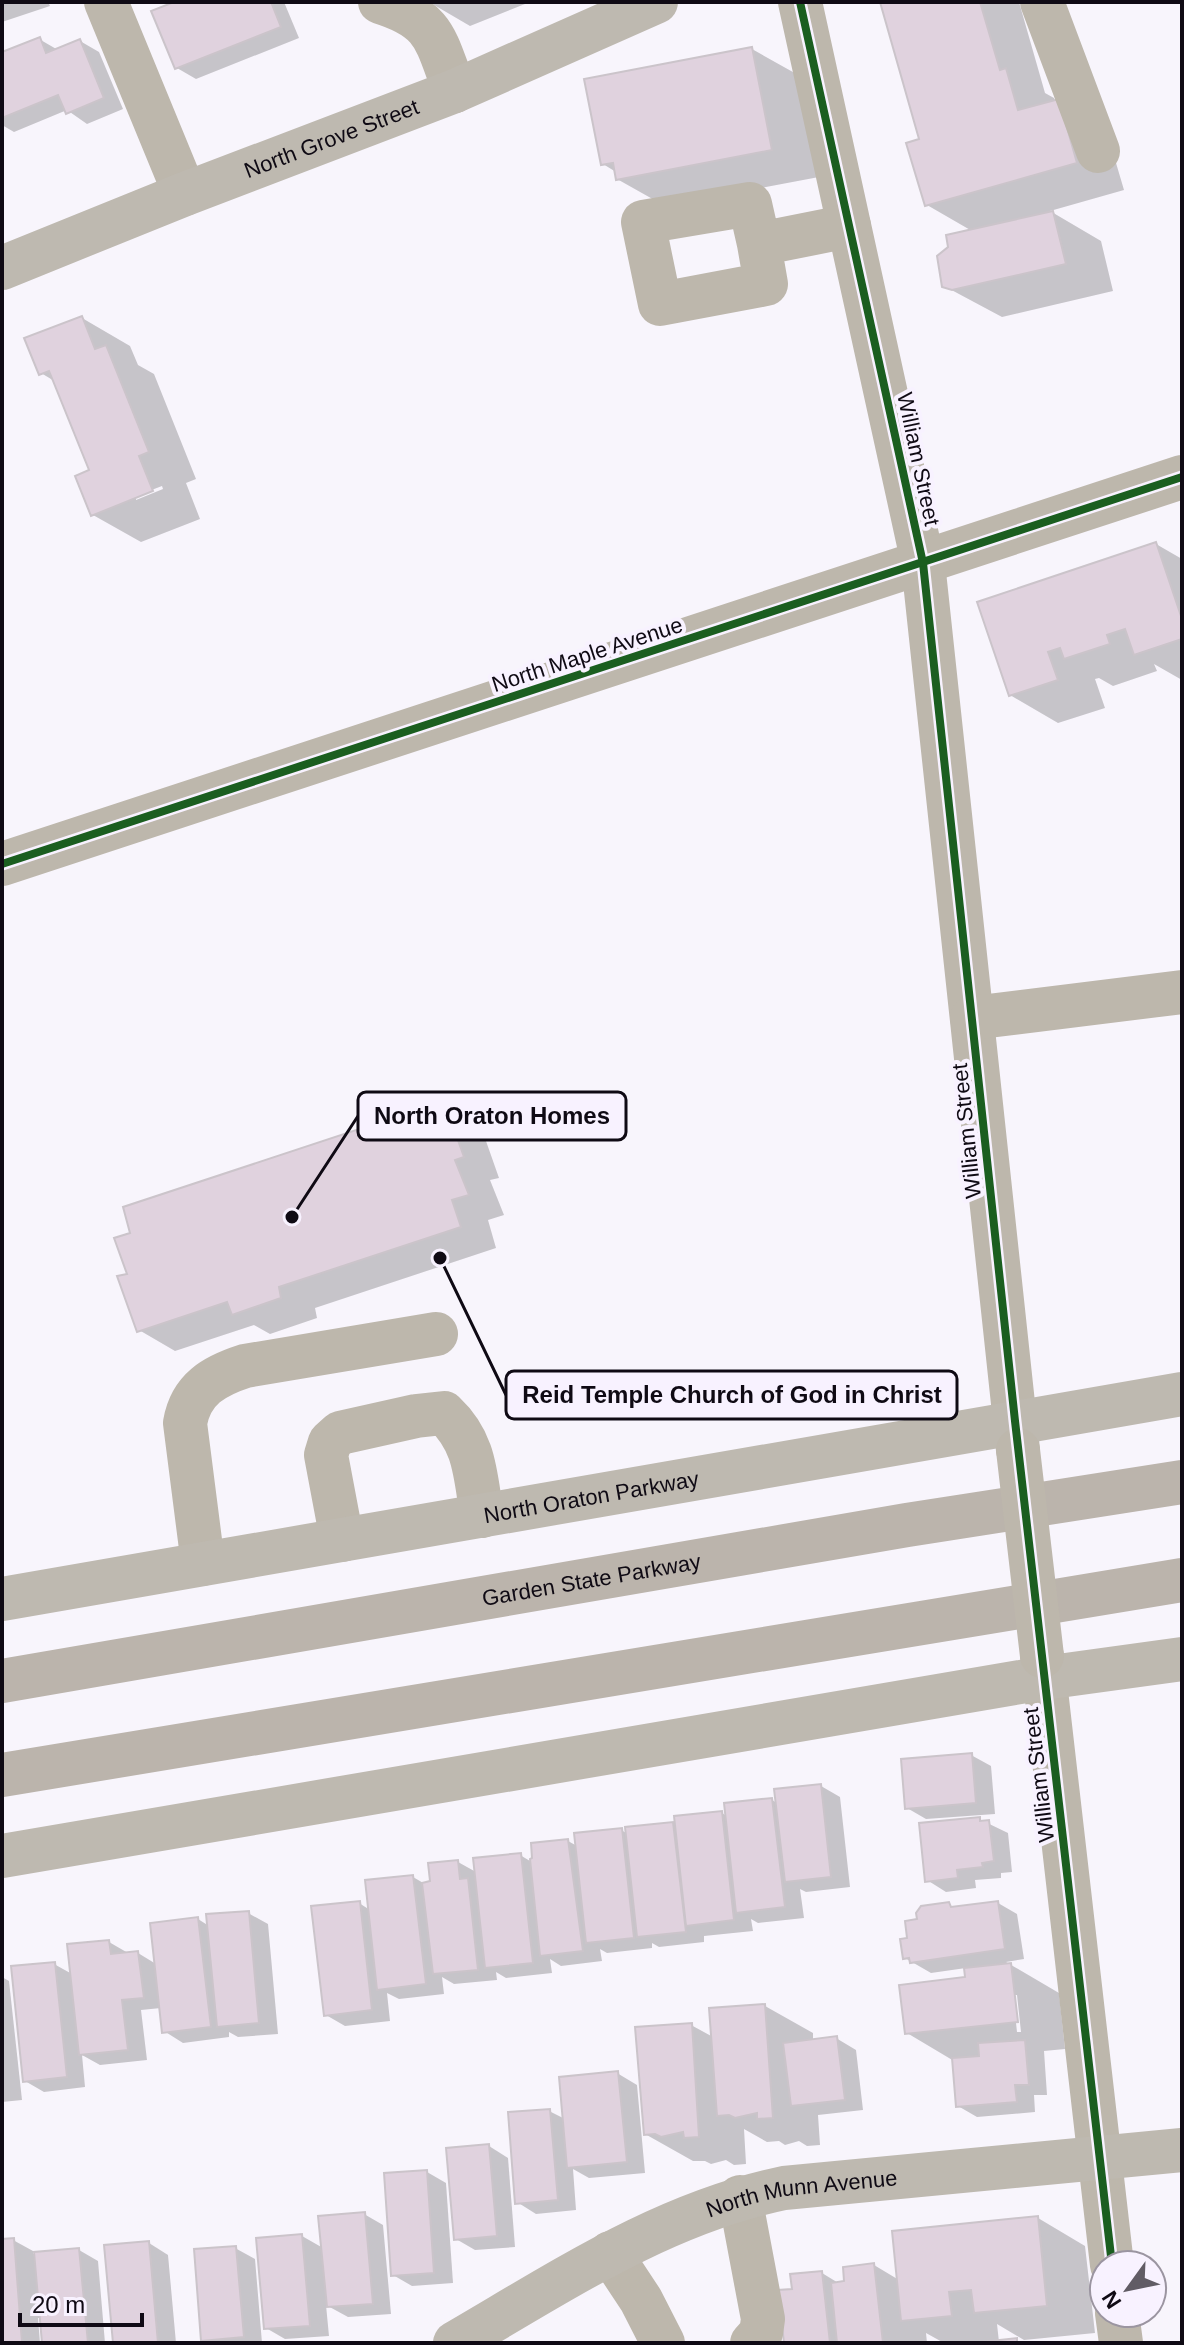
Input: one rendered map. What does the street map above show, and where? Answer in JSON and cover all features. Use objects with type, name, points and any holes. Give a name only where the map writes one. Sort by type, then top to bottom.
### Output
[{"type":"highway","name":"Garden State Parkway","points":[[2,1681],[907,1525],[1182,1482]]},
{"type":"highway","points":[[2,1775],[1182,1580]]},
{"type":"main road","name":"North Grove Street","points":[[2,268],[455,91],[656,2]]},
{"type":"main road","name":"North Oraton Parkway","points":[[2,1599],[482,1516],[1016,1436],[1182,1394]]},
{"type":"main road","points":[[2,1856],[1043,1667],[1182,1659]]},
{"type":"main road","name":"North Munn Avenue","points":[[455,2343],[610,2253],[659,2228],[740,2197],[784,2188],[1182,2150]]},
{"type":"street","points":[[106,2],[185,194]]},
{"type":"street","points":[[380,2],[403,9],[432,31],[455,91]]},
{"type":"street","name":"William Street","points":[[800,2],[923,563],[1016,1436],[1110,2249]]},
{"type":"street","points":[[1042,2],[1098,151]]},
{"type":"street","points":[[759,244],[849,226]]},
{"type":"street","name":"North Maple Avenue","points":[[2,864],[1182,477]]},
{"type":"street","points":[[972,1018],[1182,992]]},
{"type":"street","points":[[203,1564],[185,1423],[188,1407],[196,1393],[224,1373],[245,1366],[436,1334]]},
{"type":"street","points":[[342,1540],[326,1455],[330,1442],[340,1433],[416,1416],[444,1413],[461,1429],[471,1452],[482,1516]]},
{"type":"street","points":[[740,2197],[763,2319],[761,2333],[754,2343]]},
{"type":"street","points":[[610,2253],[641,2300],[663,2343]]},
{"type":"building","points":[[174,2],[271,2],[281,27],[175,69],[151,11]]},
{"type":"building","points":[[880,2],[980,2],[1000,70],[1006,68],[1018,110],[1059,99],[1077,163],[925,206],[906,143],[919,139]]},
{"type":"building","points":[[40,37],[46,53],[80,39],[104,98],[66,114],[58,95],[2,118],[2,52]]},
{"type":"building","points":[[752,47],[772,150],[616,180],[613,163],[601,165],[584,79]]},
{"type":"building","points":[[1053,211],[1066,264],[952,290],[942,287],[937,256],[948,247],[946,235]]},
{"type":"building","points":[[82,316],[95,349],[106,345],[149,452],[139,456],[153,491],[91,516],[75,476],[89,470],[49,371],[39,375],[24,338]]},
{"type":"building","points":[[1156,542],[1182,619],[1182,639],[1134,655],[1125,629],[1107,635],[1110,644],[1064,659],[1060,648],[1048,652],[1058,680],[1009,696],[977,602]]},
{"type":"building","points":[[444,1101],[464,1157],[455,1160],[469,1195],[452,1200],[461,1227],[279,1287],[281,1298],[232,1315],[227,1302],[137,1332],[117,1276],[127,1274],[114,1238],[130,1233],[123,1207]]},
{"type":"building","points":[[972,1753],[976,1803],[905,1809],[901,1759]]},
{"type":"building","points":[[821,1784],[831,1877],[785,1882],[774,1789]]},
{"type":"building","points":[[772,1798],[785,1907],[736,1913],[724,1803]]},
{"type":"building","points":[[722,1811],[734,1920],[686,1926],[674,1816]]},
{"type":"building","points":[[980,1817],[980,1821],[989,1820],[994,1861],[982,1863],[983,1867],[957,1870],[958,1878],[925,1882],[919,1823]]},
{"type":"building","points":[[673,1822],[686,1932],[637,1937],[625,1827]]},
{"type":"building","points":[[622,1828],[634,1938],[586,1943],[574,1833]]},
{"type":"building","points":[[568,1839],[583,1951],[540,1956],[531,1843]]},
{"type":"building","points":[[521,1853],[533,1963],[485,1968],[473,1858]]},
{"type":"building","points":[[458,1860],[460,1879],[468,1878],[478,1970],[433,1974],[422,1883],[430,1881],[428,1863]]},
{"type":"building","points":[[413,1875],[426,1984],[377,1990],[365,1880]]},
{"type":"building","points":[[360,1901],[372,2010],[324,2016],[311,1906]]},
{"type":"building","points":[[998,1901],[1005,1949],[910,1963],[909,1958],[903,1959],[900,1939],[907,1938],[905,1921],[917,1919],[916,1913],[921,1906],[949,1902],[951,1907]]},
{"type":"building","points":[[249,1911],[259,2023],[217,2027],[206,1914]]},
{"type":"building","points":[[198,1917],[211,2027],[162,2033],[150,1923]]},
{"type":"building","points":[[109,1940],[111,1954],[138,1951],[144,1998],[122,2000],[128,2050],[79,2055],[67,1944]]},
{"type":"building","points":[[55,1962],[67,2077],[23,2082],[11,1966]]},
{"type":"building","points":[[1011,1963],[1018,2022],[905,2034],[899,1985],[965,1977],[964,1968]]},
{"type":"building","points":[[765,2004],[773,2118],[757,2119],[757,2113],[735,2118],[717,2116],[709,2008]]},
{"type":"building","points":[[692,2023],[699,2137],[684,2138],[683,2132],[661,2137],[644,2135],[635,2027]]},
{"type":"building","points":[[837,2036],[845,2100],[791,2106],[783,2043]]},
{"type":"building","points":[[1025,2040],[1029,2085],[1015,2085],[1017,2102],[956,2107],[952,2058],[979,2056],[978,2043]]},
{"type":"building","points":[[618,2071],[627,2162],[567,2168],[559,2077]]},
{"type":"building","points":[[550,2109],[558,2200],[515,2204],[508,2112]]},
{"type":"building","points":[[489,2144],[497,2236],[454,2240],[446,2148]]},
{"type":"building","points":[[427,2170],[434,2273],[391,2276],[384,2173]]},
{"type":"building","points":[[365,2212],[373,2304],[327,2307],[318,2216]]},
{"type":"building","points":[[1038,2216],[1047,2306],[974,2313],[971,2290],[949,2292],[952,2316],[901,2321],[892,2231]]},
{"type":"building","points":[[302,2234],[310,2326],[264,2329],[256,2238]]},
{"type":"building","points":[[14,2238],[22,2343],[2,2343],[2,2239]]},
{"type":"building","points":[[149,2241],[158,2343],[113,2343],[104,2245]]},
{"type":"building","points":[[236,2246],[244,2337],[201,2341],[194,2249]]},
{"type":"building","points":[[79,2248],[88,2343],[42,2343],[34,2252]]},
{"type":"building","points":[[874,2263],[883,2343],[837,2343],[831,2283],[844,2281],[843,2267]]},
{"type":"building","points":[[822,2271],[830,2343],[784,2343],[778,2290],[792,2289],[790,2274]]},
{"type":"building","points":[[1017,2338],[1017,2343],[972,2343]]},
{"type":"cycle path","points":[[800,2],[923,563],[1015,1421],[1110,2249]]},
{"type":"cycle path","points":[[2,864],[1182,477]]},
{"type":"place","name":"North Oraton Homes","points":[[292,1217]]},
{"type":"place","name":"Reid Temple Church of God in Christ","points":[[440,1258]]}]
